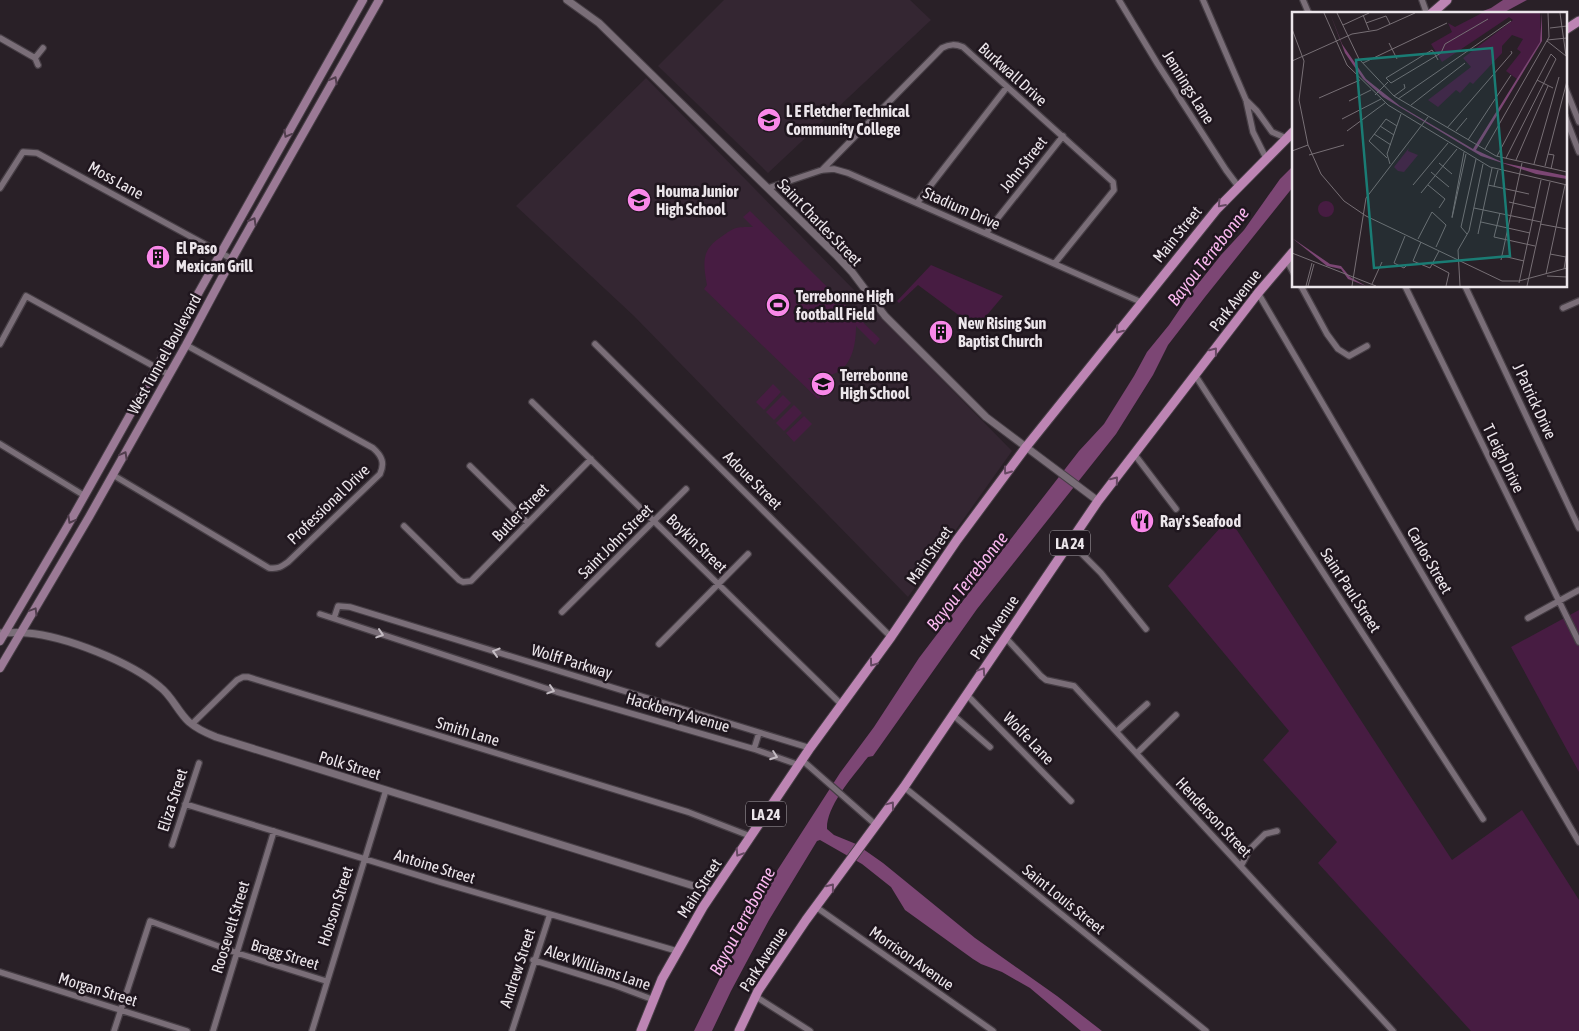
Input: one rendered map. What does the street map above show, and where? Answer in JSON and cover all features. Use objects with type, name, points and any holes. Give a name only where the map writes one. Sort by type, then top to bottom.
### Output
[{"type":"main road","name":"West Tunnel Boulevard","points":[[0,641],[2,633],[85,496],[362,0]]},
{"type":"main road","name":"West Tunnel Boulevard","points":[[0,668],[113,476],[232,259],[380,0]]},
{"type":"main road","points":[[1433,12],[1447,0]]},
{"type":"main road","points":[[1566,29],[1579,21]]},
{"type":"main road","name":"Main Street","points":[[641,1031],[677,951],[713,892],[800,762],[891,636],[957,540],[1026,447],[1217,209],[1290,135]]},
{"type":"main road","name":"Park Avenue","points":[[739,1031],[755,996],[816,907],[848,866],[904,787],[1098,501],[1258,293],[1292,253]]},
{"type":"street","name":"Saint Charles Street","points":[[567,0],[599,23],[837,256],[852,272],[885,316],[986,417],[1098,501]]},
{"type":"street","name":"Jennings Lane","points":[[1119,0],[1157,63],[1238,186]]},
{"type":"street","points":[[1203,0],[1246,100],[1253,132],[1266,158]]},
{"type":"street","points":[[1303,0],[1308,12]]},
{"type":"street","points":[[1422,0],[1426,12]]},
{"type":"street","points":[[0,38],[35,58],[38,65]]},
{"type":"street","name":"Burkwall Drive","points":[[822,170],[942,48],[947,45],[958,45],[963,47],[1113,182],[1114,190],[1055,263]]},
{"type":"street","points":[[35,58],[43,48]]},
{"type":"street","points":[[916,203],[1007,87]]},
{"type":"street","points":[[1566,90],[1579,122]]},
{"type":"street","points":[[1246,100],[1257,111],[1272,132],[1290,135]]},
{"type":"street","points":[[1566,119],[1579,152]]},
{"type":"street","name":"John Street","points":[[986,233],[1063,136]]},
{"type":"street","name":"Moss Lane","points":[[0,188],[23,152],[36,153],[232,259]]},
{"type":"street","name":"Stadium Drive","points":[[768,188],[822,170],[834,169],[848,173],[1141,302]]},
{"type":"street","points":[[1286,259],[1292,270]]},
{"type":"street","points":[[1302,288],[1327,334],[1338,349],[1349,356],[1367,346]]},
{"type":"street","name":"T Leigh Drive","points":[[1406,288],[1579,642]]},
{"type":"street","name":"J Patrick Drive","points":[[1466,288],[1579,528]]},
{"type":"street","name":"Carlos Street","points":[[1258,293],[1579,842]]},
{"type":"street","points":[[0,344],[26,296],[168,374]]},
{"type":"street","points":[[1563,308],[1579,301]]},
{"type":"street","name":"Adoue Street","points":[[594,344],[891,636]]},
{"type":"street","name":"Professional Drive","points":[[113,476],[269,568],[275,569],[281,568],[288,562],[380,474],[382,459],[380,454],[373,448],[186,346]]},
{"type":"street","name":"Saint Paul Street","points":[[1195,375],[1483,819]]},
{"type":"street","name":"Boykin Street","points":[[532,402],[842,705]]},
{"type":"street","points":[[0,444],[85,496]]},
{"type":"street","points":[[1134,454],[1176,509]]},
{"type":"street","name":"Butler Street","points":[[404,526],[459,580],[467,582],[476,576],[591,460]]},
{"type":"street","points":[[470,466],[528,523]]},
{"type":"street","name":"Saint John Street","points":[[562,612],[686,490]]},
{"type":"street","points":[[1070,542],[1101,573],[1146,629]]},
{"type":"street","points":[[659,644],[748,554]]},
{"type":"street","points":[[1528,618],[1579,590]]},
{"type":"street","name":"Wolff Parkway","points":[[334,618],[338,606],[350,607],[810,748]]},
{"type":"street","name":"Hackberry Avenue","points":[[320,614],[557,692],[800,762],[826,780],[876,825]]},
{"type":"street","name":"Polk Street","points":[[2,633],[40,635],[97,651],[161,687],[192,724],[199,730],[216,737],[713,892]]},
{"type":"street","name":"Henderson Street","points":[[1005,637],[1046,680],[1074,686],[1393,1031]]},
{"type":"street","name":"Smith Lane","points":[[192,724],[237,680],[243,676],[248,677],[688,812],[750,836]]},
{"type":"street","name":"Wolfe Lane","points":[[967,695],[1071,801]]},
{"type":"street","points":[[1117,731],[1146,704]]},
{"type":"street","points":[[953,715],[990,747]]},
{"type":"street","points":[[1137,753],[1176,715]]},
{"type":"street","points":[[754,749],[759,733]]},
{"type":"street","name":"Eliza Street","points":[[172,845],[198,763]]},
{"type":"street","name":"Saint Louis Street","points":[[904,787],[1206,1031]]},
{"type":"street","name":"Hobson Street","points":[[312,1031],[386,790]]},
{"type":"street","name":"Antoine Street","points":[[186,804],[677,951]]},
{"type":"street","name":"Roosevelt Street","points":[[213,1031],[274,831]]},
{"type":"street","points":[[1240,866],[1250,849],[1265,834],[1277,831]]},
{"type":"street","name":"Morrison Avenue","points":[[816,907],[993,1031]]},
{"type":"street","name":"Andrew Street","points":[[512,1031],[550,914]]},
{"type":"street","name":"Bragg Street","points":[[120,1010],[150,921],[236,953],[326,981]]},
{"type":"street","name":"Alex Williams Lane","points":[[534,960],[614,985],[654,1000]]},
{"type":"street","name":"Morgan Street","points":[[0,974],[187,1031]]},
{"type":"street","points":[[755,996],[810,1031]]},
{"type":"street","points":[[114,1031],[120,1010]]},
{"type":"shaded area","name":"L E Fletcher Technical Community College","points":[[724,0],[910,0],[931,20],[768,173],[658,66]]},
{"type":"shaded area","points":[[1503,0],[1527,0],[1505,12],[1480,12]]},
{"type":"shaded area","name":"Terrebonne High School","points":[[646,78],[1012,451],[908,597],[634,316],[516,206]]},
{"type":"shaded area","points":[[1292,167],[1292,188],[1168,345],[1153,375],[1116,434],[977,609],[873,756],[868,757],[842,791],[828,820],[827,829],[834,835],[856,844],[883,863],[975,938],[1057,996],[1102,1031],[1081,1031],[1030,988],[1002,972],[973,959],[905,910],[891,887],[862,864],[820,840],[817,841],[769,920],[712,1031],[694,1031],[720,978],[756,914],[773,877],[840,773],[874,727],[919,658],[1079,451],[1104,424],[1147,352],[1221,255],[1244,230],[1280,179]]},
{"type":"shaded area","points":[[750,211],[880,339],[875,345],[856,326],[854,346],[846,365],[836,373],[808,378],[824,394],[818,399],[704,289],[707,285],[704,264],[707,252],[714,242],[733,229],[753,227],[743,217]]},
{"type":"shaded area","points":[[931,265],[1003,296],[976,328],[918,285],[899,303],[897,301]]},
{"type":"shaded area","points":[[773,384],[781,392],[764,410],[756,402]]},
{"type":"shaded area","points":[[783,395],[791,403],[774,420],[766,412]]},
{"type":"shaded area","points":[[794,405],[802,413],[784,431],[776,423]]},
{"type":"shaded area","points":[[804,416],[812,424],[794,442],[786,433]]},
{"type":"shaded area","points":[[1229,518],[1452,860],[1522,810],[1579,900],[1579,1031],[1471,1031],[1318,863],[1337,842],[1263,760],[1289,731],[1168,586]]},
{"type":"shaded area","points":[[1579,610],[1579,772],[1511,647]]},
{"type":"place","name":"L E Fletcher Technical Community College","points":[[769,120]]},
{"type":"place","name":"Houma Junior High School","points":[[639,200]]},
{"type":"place","name":"El Paso Mexican Grill","points":[[158,257]]},
{"type":"place","name":"Terrebonne High football Field","points":[[778,305]]},
{"type":"place","name":"New Rising Sun Baptist Church","points":[[941,332]]},
{"type":"place","name":"Terrebonne High School","points":[[823,384]]},
{"type":"place","name":"Ray's Seafood","points":[[1142,521]]},
{"type":"water label","name":"Bayou Terrebonne","points":[[1208,256]]},
{"type":"water label","name":"Bayou Terrebonne","points":[[967,581]]},
{"type":"water label","name":"Bayou Terrebonne","points":[[742,921]]}]
